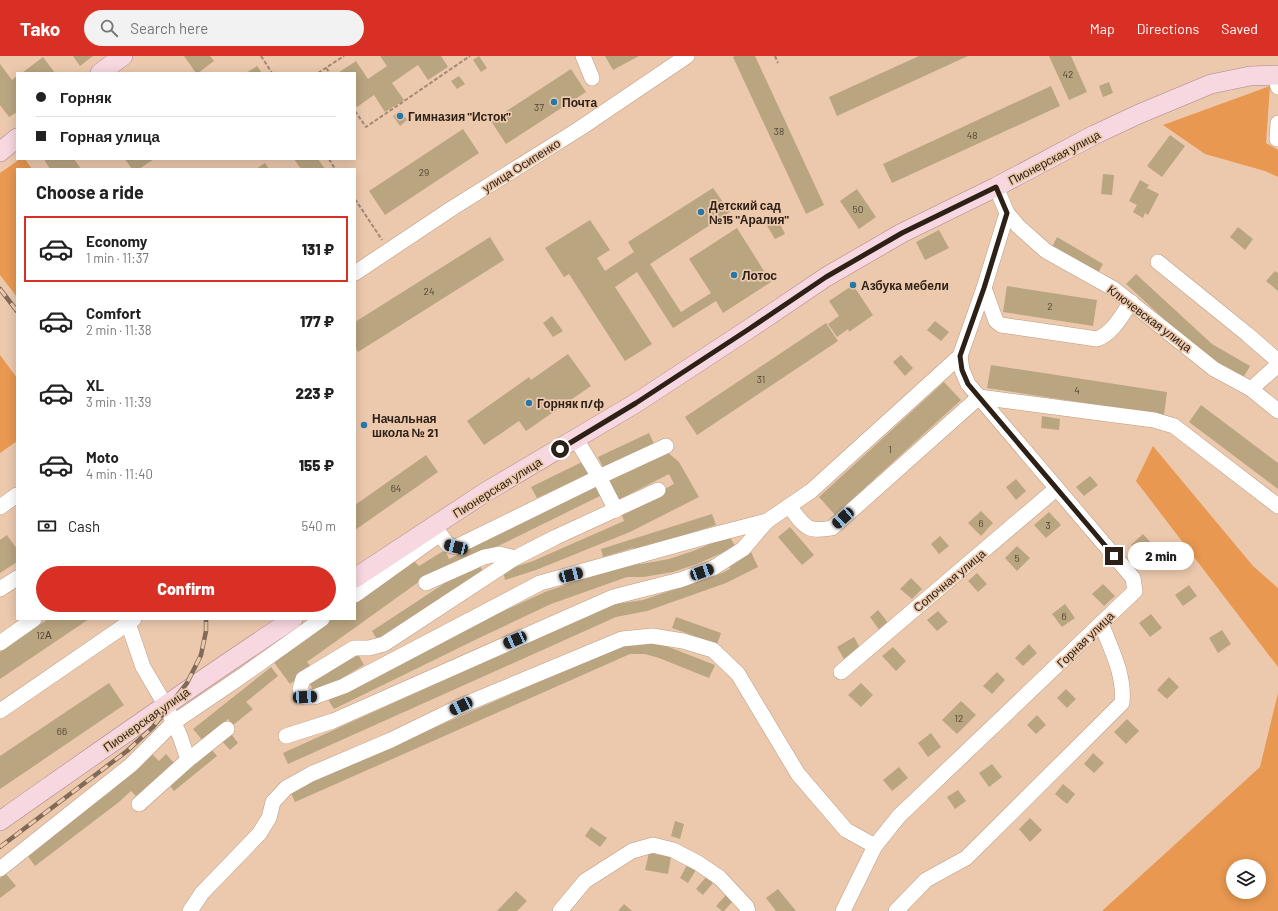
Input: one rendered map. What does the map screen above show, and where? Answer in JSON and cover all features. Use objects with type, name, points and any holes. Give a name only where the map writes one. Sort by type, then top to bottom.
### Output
[{"type":"main road","points":[[101,72],[122,56]]},
{"type":"main road","name":"Пионерская улица","points":[[356,577],[437,530],[484,493],[643,398],[826,277],[902,233],[996,187],[1094,135],[1139,114],[1211,84],[1250,76],[1277,76]]},
{"type":"main road","points":[[0,152],[16,139]]},
{"type":"main road","name":"Пионерская улица","points":[[0,821],[170,714],[213,672],[291,620]]},
{"type":"street","points":[[583,56],[592,78]]},
{"type":"street","name":"улица Осипенко","points":[[356,272],[454,207],[579,129],[687,56]]},
{"type":"street","points":[[1277,138],[1278,123]]},
{"type":"street","name":"Ключевская улица","points":[[996,187],[1007,213],[1018,226],[1046,251],[1114,289],[1214,369],[1251,388],[1278,411]]},
{"type":"street","points":[[286,736],[333,721],[613,597],[680,580],[713,568],[743,549],[768,521],[811,491],[960,356],[984,288],[1007,213]]},
{"type":"street","points":[[1158,262],[1278,361]]},
{"type":"street","points":[[984,288],[996,321],[1001,325],[1097,339],[1104,336],[1111,330],[1131,302]]},
{"type":"street","name":"Горная улица","points":[[843,911],[875,846],[900,816],[1135,591],[1133,578],[968,384],[962,370],[960,356]]},
{"type":"street","points":[[1251,388],[1278,365]]},
{"type":"street","points":[[789,506],[806,527],[819,531],[832,528],[979,397],[1154,420],[1174,426],[1278,506]]},
{"type":"street","points":[[576,439],[600,477],[616,510]]},
{"type":"street","points":[[356,594],[437,530],[448,545],[456,547],[666,446]]},
{"type":"street","name":"Сопочная улица","points":[[841,672],[1057,488]]},
{"type":"street","points":[[658,490],[556,537],[515,558],[384,644],[369,648],[354,648],[303,679],[300,689],[305,697],[314,697],[344,686],[540,583],[768,521]]},
{"type":"street","points":[[0,507],[16,496]]},
{"type":"street","points":[[426,583],[484,557],[499,554],[515,558]]},
{"type":"street","points":[[0,589],[16,579]]},
{"type":"street","points":[[0,643],[33,620]]},
{"type":"street","points":[[0,869],[131,765],[170,714],[320,620]]},
{"type":"street","points":[[0,711],[131,621],[143,668],[170,714],[180,736],[188,760]]},
{"type":"street","points":[[896,911],[926,880],[966,858],[1122,703],[1123,693],[1121,679],[1101,623]]},
{"type":"street","points":[[190,911],[202,893],[259,834],[268,818],[273,802],[286,788],[311,774],[391,740],[461,706],[607,645],[622,639],[652,636],[683,641],[713,650],[738,674],[798,774],[846,830],[875,846]]},
{"type":"street","points":[[139,804],[188,760],[227,728]]},
{"type":"street","points":[[560,911],[585,881],[632,851],[653,845],[673,850],[698,863],[720,878],[746,906],[748,911]]},
{"type":"path","points":[[261,56],[271,72]]},
{"type":"path","points":[[320,72],[344,56]]},
{"type":"path","points":[[356,112],[366,127],[470,56]]},
{"type":"path","points":[[775,56],[778,63]]},
{"type":"path","points":[[326,68],[329,72]]},
{"type":"path","points":[[356,201],[389,251]]},
{"type":"shaded area","points":[[1270,86],[1266,143],[1278,150],[1278,177],[1265,171],[1205,154],[1163,125]]},
{"type":"shaded area","points":[[19,160],[26,160],[31,168],[16,168],[16,296],[0,275],[0,173]]},
{"type":"shaded area","points":[[0,355],[16,377],[16,442],[0,453]]},
{"type":"shaded area","points":[[1153,446],[1253,566],[1278,588],[1278,667],[1136,481]]},
{"type":"shaded area","points":[[1278,693],[1278,911],[1102,911],[1260,767]]},
{"type":"building","points":[[73,56],[93,56],[80,66]]},
{"type":"building","points":[[184,56],[210,56],[214,61],[199,72],[195,72]]},
{"type":"building","points":[[380,56],[441,56],[448,67],[428,80],[418,65],[392,83],[404,100],[385,112],[374,95],[357,107],[356,72],[340,72],[356,61],[368,79],[387,66]]},
{"type":"building","points":[[479,56],[487,68],[481,72],[473,60]]},
{"type":"building","points":[[605,56],[639,56],[613,70]]},
{"type":"building","points":[[755,56],[824,205],[806,214],[733,57]]},
{"type":"building","points":[[919,56],[968,56],[837,116],[829,97]]},
{"type":"building","points":[[1049,56],[1071,56],[1087,92],[1069,100]]},
{"type":"building","points":[[43,57],[54,72],[23,72]]},
{"type":"building","points":[[0,64],[12,80],[16,77],[16,113],[9,117],[0,105]]},
{"type":"building","points":[[257,66],[261,72],[248,72]]},
{"type":"building","points":[[571,69],[586,92],[506,144],[491,121]]},
{"type":"building","points":[[459,76],[465,84],[457,89],[451,81]]},
{"type":"building","points":[[1109,82],[1113,93],[1103,97],[1099,86]]},
{"type":"building","points":[[1051,86],[1060,106],[892,183],[883,164]]},
{"type":"building","points":[[401,110],[407,120],[400,126],[393,116]]},
{"type":"building","points":[[463,129],[479,153],[385,215],[369,191]]},
{"type":"building","points":[[1170,135],[1185,146],[1162,177],[1147,166]]},
{"type":"building","points":[[75,160],[80,168],[49,168],[45,161]]},
{"type":"building","points":[[126,160],[152,160],[140,168],[131,168]]},
{"type":"building","points":[[295,160],[319,160],[324,168],[300,168]]},
{"type":"building","points":[[265,163],[268,168],[258,168]]},
{"type":"building","points":[[1103,174],[1114,175],[1112,195],[1101,194]]},
{"type":"building","points":[[1140,180],[1149,185],[1147,188],[1159,194],[1148,215],[1145,213],[1143,218],[1133,212],[1137,205],[1129,201]]},
{"type":"building","name":"Лотос","points":[[713,188],[730,212],[650,264],[681,312],[711,293],[689,259],[737,228],[771,282],[723,313],[716,301],[673,328],[637,272],[615,287],[652,344],[625,361],[569,274],[564,277],[545,248],[590,220],[610,250],[597,258],[605,271],[634,252],[628,242]]},
{"type":"building","points":[[857,189],[876,217],[859,229],[840,201]]},
{"type":"building","points":[[777,218],[785,234],[775,239],[766,224]]},
{"type":"building","points":[[1238,227],[1253,239],[1245,250],[1230,237]]},
{"type":"building","points":[[939,230],[949,248],[925,260],[916,242]]},
{"type":"building","points":[[490,237],[504,260],[358,352],[356,349],[356,321]]},
{"type":"building","points":[[1057,237],[1103,264],[1098,273],[1052,247]]},
{"type":"building","points":[[1275,271],[1278,273],[1278,291],[1266,281]]},
{"type":"building","points":[[1136,274],[1212,344],[1250,366],[1243,378],[1203,355],[1126,284]]},
{"type":"building","points":[[853,285],[873,315],[849,332],[848,329],[837,337],[828,324],[839,316],[829,301]]},
{"type":"building","points":[[1007,286],[1097,300],[1093,326],[1003,312]]},
{"type":"building","points":[[552,316],[563,331],[553,337],[543,323]]},
{"type":"building","points":[[935,321],[949,332],[941,341],[927,330]]},
{"type":"building","points":[[826,323],[838,341],[697,435],[685,417]]},
{"type":"building","name":"Горняк п/ф","points":[[568,354],[591,386],[526,431],[519,421],[484,445],[467,421],[529,377],[531,380]]},
{"type":"building","points":[[901,355],[913,368],[905,376],[893,362]]},
{"type":"building","points":[[991,365],[1167,392],[1164,415],[987,388]]},
{"type":"building","points":[[944,382],[961,400],[835,515],[819,497]]},
{"type":"building","points":[[1201,405],[1278,463],[1278,489],[1189,422]]},
{"type":"building","points":[[1042,416],[1060,419],[1059,430],[1041,428]]},
{"type":"building","points":[[649,433],[654,444],[604,469],[598,457]]},
{"type":"building","points":[[666,451],[679,462],[699,497],[630,532],[536,570],[505,580],[503,571],[533,561],[624,521],[621,512],[674,484],[669,474],[618,500],[608,480]]},
{"type":"building","points":[[426,455],[438,472],[356,529],[356,504]]},
{"type":"building","points":[[582,462],[588,474],[537,498],[531,487]]},
{"type":"building","points":[[1090,476],[1098,485],[1084,496],[1076,487]]},
{"type":"building","points":[[1016,479],[1026,491],[1016,500],[1006,487]]},
{"type":"building","points":[[597,485],[602,495],[437,576],[434,571],[307,662],[312,668],[290,684],[273,661],[331,620],[356,620],[356,601],[413,560],[419,566],[445,550],[449,559]]},
{"type":"building","points":[[981,511],[993,523],[981,536],[968,523]]},
{"type":"building","points":[[1049,512],[1061,525],[1046,538],[1034,525]]},
{"type":"building","points":[[712,514],[716,525],[634,551],[633,548],[603,557],[601,549]]},
{"type":"building","points":[[790,527],[814,555],[802,565],[778,537]]},
{"type":"building","points":[[1143,534],[1152,544],[1139,555],[1131,545]]},
{"type":"building","points":[[7,535],[16,548],[16,563],[0,573],[0,540]]},
{"type":"building","points":[[730,536],[735,547],[697,564],[673,572],[643,577],[627,577],[551,604],[334,709],[327,698],[471,626],[545,592],[623,565],[641,564],[669,559]]},
{"type":"building","points":[[940,536],[949,546],[939,554],[931,544]]},
{"type":"building","points":[[1017,546],[1030,558],[1017,571],[1005,558]]},
{"type":"building","points":[[751,552],[758,567],[726,583],[647,611],[616,617],[288,764],[283,753],[610,605],[643,600],[722,573],[730,569],[729,563]]},
{"type":"building","points":[[477,562],[484,572],[378,641],[372,631]]},
{"type":"building","points":[[977,573],[987,584],[978,592],[968,581]]},
{"type":"building","points":[[911,578],[922,589],[912,599],[900,589]]},
{"type":"building","points":[[1103,584],[1115,596],[1104,606],[1092,594]]},
{"type":"building","points":[[1189,585],[1197,596],[1183,606],[1175,595]]},
{"type":"building","points":[[1065,604],[1075,618],[1062,627],[1052,614]]},
{"type":"building","points":[[878,610],[889,624],[880,631],[870,617]]},
{"type":"building","points":[[938,611],[948,622],[937,631],[927,620]]},
{"type":"building","points":[[1151,614],[1162,628],[1150,637],[1139,623]]},
{"type":"building","points":[[676,617],[721,633],[717,644],[672,628]]},
{"type":"building","points":[[47,620],[88,620],[0,679],[0,652]]},
{"type":"building","points":[[1222,630],[1231,644],[1218,653],[1209,638]]},
{"type":"building","points":[[854,637],[861,650],[844,659],[837,647]]},
{"type":"building","points":[[634,641],[661,644],[715,665],[709,678],[659,658],[645,654],[630,654],[295,802],[290,791]]},
{"type":"building","points":[[1029,644],[1037,653],[1023,666],[1015,658]]},
{"type":"building","points":[[893,647],[906,661],[896,671],[882,656]]},
{"type":"building","points":[[358,654],[364,665],[315,694],[309,682]]},
{"type":"building","points":[[271,667],[278,676],[246,702],[253,709],[233,725],[228,719],[203,741],[193,729]]},
{"type":"building","points":[[997,672],[1005,680],[992,694],[983,686]]},
{"type":"building","points":[[1169,677],[1179,687],[1167,699],[1157,690]]},
{"type":"building","points":[[109,683],[124,705],[0,789],[0,756]]},
{"type":"building","points":[[861,683],[873,695],[861,707],[848,695]]},
{"type":"building","points":[[1066,689],[1076,699],[1067,708],[1057,698]]},
{"type":"building","points":[[961,701],[976,715],[957,734],[942,720]]},
{"type":"building","points":[[1037,715],[1046,725],[1036,734],[1027,725]]},
{"type":"building","points":[[1127,719],[1139,731],[1126,744],[1114,732]]},
{"type":"building","points":[[229,731],[238,743],[230,750],[220,739]]},
{"type":"building","points":[[931,733],[941,747],[928,757],[918,743]]},
{"type":"building","points":[[211,749],[217,756],[174,791],[168,783]]},
{"type":"building","points":[[1093,753],[1104,763],[1094,773],[1084,764]]},
{"type":"building","points":[[152,754],[159,761],[166,754],[174,763],[137,797],[131,791],[119,802],[35,866],[27,855],[110,792]]},
{"type":"building","points":[[992,764],[1002,777],[989,787],[979,773]]},
{"type":"building","points":[[899,767],[908,778],[892,791],[883,780]]},
{"type":"building","points":[[1063,784],[1075,794],[1067,804],[1055,794]]},
{"type":"building","points":[[958,790],[966,801],[955,809],[947,797]]},
{"type":"building","points":[[1030,818],[1042,830],[1030,842],[1019,829]]},
{"type":"building","points":[[675,821],[684,824],[680,839],[671,836]]},
{"type":"building","points":[[591,827],[607,838],[600,847],[585,836]]},
{"type":"building","points":[[649,853],[671,857],[668,874],[645,870]]},
{"type":"building","points":[[687,865],[696,870],[688,883],[680,878]]},
{"type":"building","points":[[6,874],[16,886],[0,898],[0,878]]},
{"type":"building","points":[[706,877],[713,883],[703,895],[696,889]]},
{"type":"building","points":[[778,889],[796,911],[776,911],[766,898]]},
{"type":"building","points":[[516,891],[527,901],[517,911],[497,911]]},
{"type":"building","points":[[726,895],[733,901],[724,911],[722,911],[716,906]]},
{"type":"building","points":[[624,904],[632,911],[618,911]]},
{"type":"railway","points":[[0,289],[16,310]]},
{"type":"railway","points":[[0,847],[127,751],[153,727],[187,683],[201,655],[206,631],[206,620]]},
{"type":"place","name":"Почта","points":[[554,102]]},
{"type":"place","name":"Гимназия \"Исток\"","points":[[400,116]]},
{"type":"place","name":"Детский сад №15 \"Аралия\"","points":[[701,212]]},
{"type":"place","name":"Лотос","points":[[734,275]]},
{"type":"place","name":"Азбука мебели","points":[[853,285]]},
{"type":"place","name":"Горняк п/ф","points":[[529,403]]},
{"type":"place","name":"Начальная школа № 21","points":[[364,425]]},
{"type":"route","points":[[560,449],[636,403],[826,277],[902,233],[996,187],[1007,213],[984,288],[960,356],[962,370],[968,384],[1114,556]]}]
